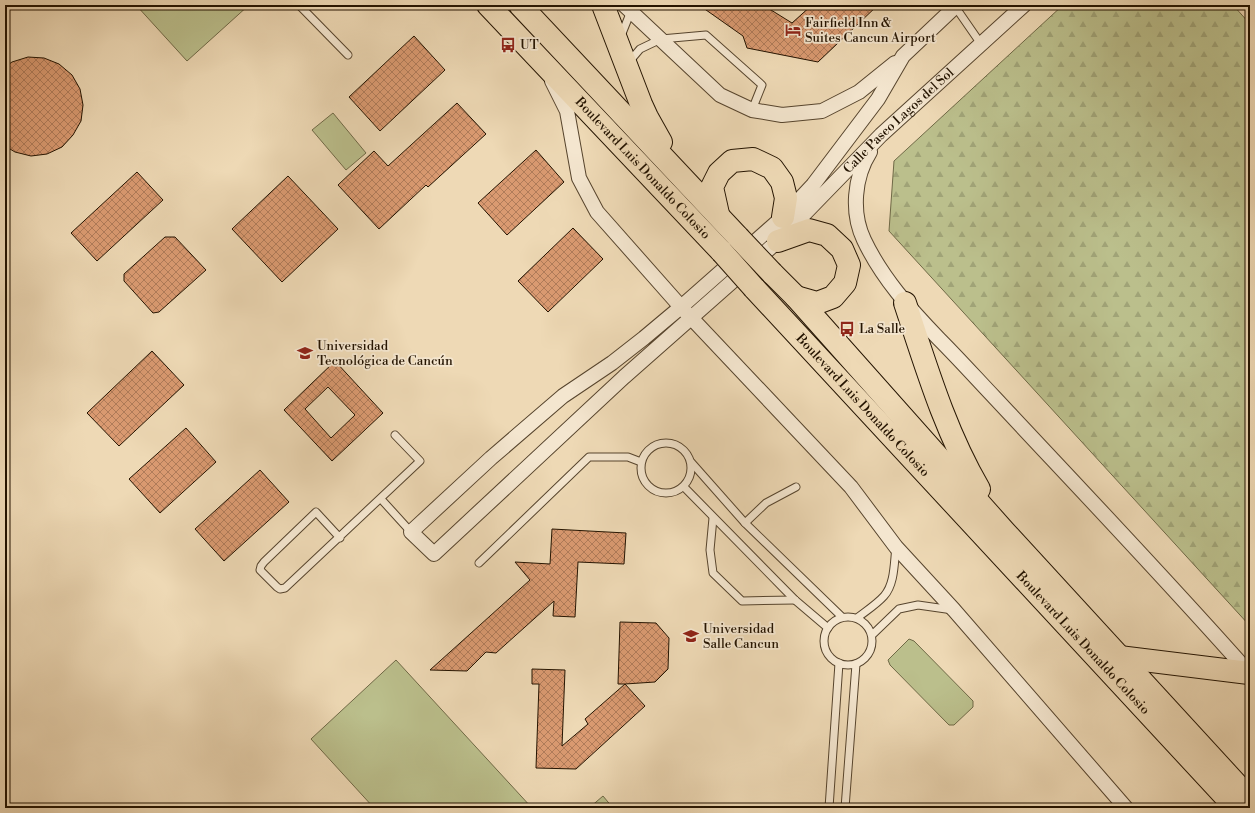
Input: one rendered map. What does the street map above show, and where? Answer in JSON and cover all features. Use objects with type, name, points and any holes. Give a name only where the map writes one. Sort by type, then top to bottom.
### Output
[{"type":"main road","name":"Boulevard Luis Donaldo Colosio","points":[[488,5],[722,252],[1236,808]]},
{"type":"main road","name":"Boulevard Luis Donaldo Colosio","points":[[520,5],[796,297],[1004,531],[1250,799]]},
{"type":"main road","points":[[603,5],[647,118],[687,181]]},
{"type":"main road","points":[[718,214],[712,186],[719,173],[732,161],[753,159],[772,168],[782,182],[786,198],[783,217]]},
{"type":"main road","points":[[778,241],[809,230],[826,235],[842,249],[849,265],[845,283],[833,298],[817,303],[796,297]]},
{"type":"main road","points":[[905,303],[933,388],[965,465],[1004,531]]},
{"type":"main road","points":[[1119,657],[1249,673]]},
{"type":"street","name":"Calle Paseo Lagos del Sol","points":[[686,312],[778,241],[881,135],[1024,5]]},
{"type":"street","name":"Calle Paseo Lagos del Sol","points":[[686,312],[783,217],[813,185],[873,105],[903,56],[955,6]]},
{"type":"street","points":[[629,7],[720,95],[752,110],[782,115],[822,111],[859,92],[903,56]]},
{"type":"street","points":[[542,63],[567,111],[579,178],[597,212],[686,312],[851,487],[896,547],[954,610],[1126,808]]},
{"type":"street","points":[[881,135],[866,159],[858,184],[856,209],[863,238],[877,265],[905,303],[1070,478],[1249,673]]},
{"type":"street","points":[[686,312],[618,370],[434,554],[411,532],[491,458],[558,400],[618,370],[686,312]]},
{"type":"lane","points":[[299,5],[348,55]]},
{"type":"lane","points":[[955,6],[981,44]]},
{"type":"lane","points":[[618,44],[629,7]]},
{"type":"lane","points":[[626,65],[640,49],[661,39],[706,35],[762,85],[752,110]]},
{"type":"lane","points":[[340,538],[316,512],[264,562],[260,570],[277,587],[285,588],[340,538],[420,461],[395,435]]},
{"type":"lane","points":[[691,462],[690,476],[684,487],[669,494],[653,490],[647,485],[641,470],[642,462],[650,448],[658,444],[666,443],[674,444],[682,448],[688,455],[691,462],[745,523],[842,617]]},
{"type":"lane","points":[[479,563],[589,457],[628,458],[642,462]]},
{"type":"lane","points":[[745,523],[766,503],[796,486]]},
{"type":"lane","points":[[684,487],[795,600],[828,628]]},
{"type":"lane","points":[[381,499],[411,532]]},
{"type":"lane","points":[[713,518],[710,550],[713,572],[742,601],[795,600]]},
{"type":"lane","points":[[858,618],[889,590],[896,547]]},
{"type":"lane","points":[[872,635],[899,609],[918,605],[954,610]]},
{"type":"lane","points":[[850,616],[858,618],[869,628],[872,635],[871,649],[862,660],[856,664],[845,665],[839,663],[832,659],[824,644],[828,628],[836,619],[842,617],[850,616]]},
{"type":"lane","points":[[829,808],[839,663]]},
{"type":"lane","points":[[845,808],[856,664]]},
{"type":"green space","points":[[136,5],[249,5],[187,61]]},
{"type":"green space","points":[[1063,5],[1233,5],[1250,24],[1250,626],[889,231],[894,161]]},
{"type":"green space","points":[[333,113],[366,153],[346,170],[312,130]]},
{"type":"green space","points":[[909,639],[914,641],[973,701],[973,707],[954,725],[949,725],[890,665],[888,660]]},
{"type":"green space","points":[[396,660],[532,808],[374,808],[311,739]]},
{"type":"green space","points":[[603,796],[613,808],[589,808]]},
{"type":"building","name":"Fairfield Inn & Suites Cancun Airport","points":[[699,5],[763,5],[792,23],[812,5],[878,5],[818,62],[747,48],[743,36]]},
{"type":"building","points":[[414,36],[445,70],[380,131],[349,97]]},
{"type":"building","points":[[28,57],[44,58],[59,64],[72,75],[80,89],[83,105],[81,121],[73,135],[62,147],[47,154],[31,156],[15,152],[5,146],[5,67],[12,62]]},
{"type":"building","points":[[457,103],[486,134],[428,187],[426,185],[379,229],[338,185],[374,151],[388,166]]},
{"type":"building","points":[[536,150],[564,182],[507,235],[478,203]]},
{"type":"building","points":[[137,172],[163,200],[97,261],[71,233]]},
{"type":"building","points":[[288,176],[338,229],[282,282],[232,229]]},
{"type":"building","points":[[573,228],[603,259],[548,312],[518,281]]},
{"type":"building","points":[[165,237],[175,237],[206,270],[159,312],[153,313],[124,281],[124,274]]},
{"type":"building","points":[[152,351],[184,385],[119,446],[87,413]]},
{"type":"building","points":[[335,361],[383,413],[332,461],[284,410]],"holes":[[[328,387],[355,415],[331,438],[305,409]]]},
{"type":"building","points":[[186,428],[216,462],[160,513],[129,479]]},
{"type":"building","points":[[260,470],[289,502],[224,561],[195,529]]},
{"type":"building","points":[[552,529],[626,533],[624,564],[578,562],[575,617],[553,616],[554,601],[496,653],[486,652],[467,671],[430,670],[530,580],[515,562],[550,564]]},
{"type":"building","points":[[620,622],[656,623],[669,638],[668,669],[655,682],[618,684]]},
{"type":"building","points":[[532,669],[565,670],[562,746],[588,724],[585,719],[625,684],[645,706],[576,769],[536,768],[539,684],[532,684]]},
{"type":"place","name":"Fairfield Inn & Suites Cancun Airport","points":[[793,30]]},
{"type":"place","name":"UT","points":[[508,45]]},
{"type":"place","name":"La Salle","points":[[847,329]]},
{"type":"place","name":"Universidad Tecnológica de Cancún","points":[[305,353]]},
{"type":"place","name":"Universidad Salle Cancun","points":[[691,636]]}]
